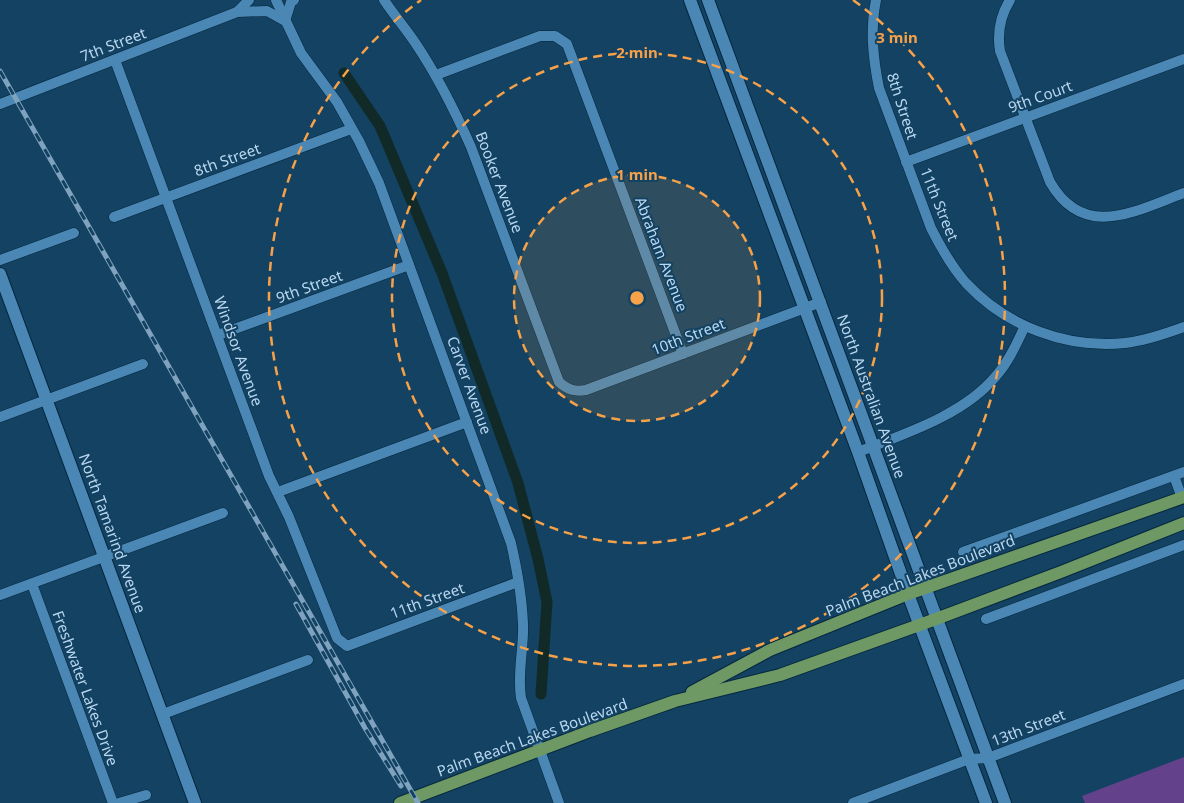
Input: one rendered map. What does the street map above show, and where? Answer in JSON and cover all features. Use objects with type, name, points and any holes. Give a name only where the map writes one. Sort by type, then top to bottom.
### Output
[{"type":"main road","points":[[690,0],[986,803]]},
{"type":"main road","name":"North Australian Avenue","points":[[708,0],[1005,803]]},
{"type":"main road","name":"North Tamarind Avenue","points":[[0,274],[195,803]]},
{"type":"main road","name":"Palm Beach Lakes Boulevard","points":[[675,701],[770,650],[908,594],[1183,497]]},
{"type":"main road","name":"Palm Beach Lakes Boulevard","points":[[400,803],[590,730],[675,701],[780,675],[920,625],[1184,523]]},
{"type":"street","name":"7th Street","points":[[237,12],[249,0]]},
{"type":"street","name":"Carver Avenue","points":[[276,0],[301,52],[337,102],[379,183],[511,543],[523,624],[519,686],[521,698],[559,803]]},
{"type":"street","points":[[285,21],[291,2],[294,0]]},
{"type":"street","name":"Booker Avenue","points":[[384,0],[436,75],[456,114],[471,147],[559,382],[565,387]]},
{"type":"street","name":"8th Street","points":[[876,0],[872,33],[874,65],[882,95],[906,162]]},
{"type":"street","points":[[1010,0],[1000,20],[999,43],[1002,59],[1054,189],[1069,205],[1082,213],[1096,217],[1119,216],[1184,193]]},
{"type":"street","name":"7th Street","points":[[0,104],[237,12],[267,11],[285,21]]},
{"type":"street","name":"Abraham Avenue","points":[[436,75],[540,36],[555,36],[567,44],[683,354]]},
{"type":"street","name":"9th Court","points":[[906,162],[1184,59]]},
{"type":"street","name":"Windsor Avenue","points":[[115,60],[269,476],[289,517],[337,638],[346,646]]},
{"type":"street","name":"8th Street","points":[[114,217],[351,129]]},
{"type":"street","name":"11th Street","points":[[906,162],[931,228],[950,263],[976,293],[995,308],[1025,326],[1062,339],[1101,344],[1149,339],[1184,327]]},
{"type":"street","points":[[0,260],[74,233]]},
{"type":"street","name":"9th Street","points":[[218,335],[410,264]]},
{"type":"street","name":"10th Street","points":[[565,387],[579,392],[586,390],[821,302]]},
{"type":"street","points":[[858,452],[937,419],[970,401],[997,376],[1025,326]]},
{"type":"street","points":[[0,417],[143,364]]},
{"type":"street","points":[[278,492],[467,422]]},
{"type":"street","points":[[963,552],[1179,474],[1183,497]]},
{"type":"street","points":[[0,595],[223,513]]},
{"type":"street","points":[[986,619],[1184,545]]},
{"type":"street","points":[[1061,572],[1069,588]]},
{"type":"street","name":"11th Street","points":[[346,646],[518,582]]},
{"type":"street","name":"Freshwater Lakes Drive","points":[[32,584],[113,803]]},
{"type":"street","points":[[162,714],[308,660]]},
{"type":"street","name":"13th Street","points":[[852,803],[969,759],[988,758],[1184,684]]},
{"type":"street","points":[[119,803],[146,795]]},
{"type":"shaded area","points":[[1184,757],[1184,803],[1085,803],[1082,796]]},
{"type":"waterway","points":[[344,73],[380,126],[442,273],[518,483],[547,602],[541,694]]},
{"type":"railway","points":[[0,71],[418,803]]},
{"type":"railway","points":[[296,604],[365,728],[401,786]]}]
